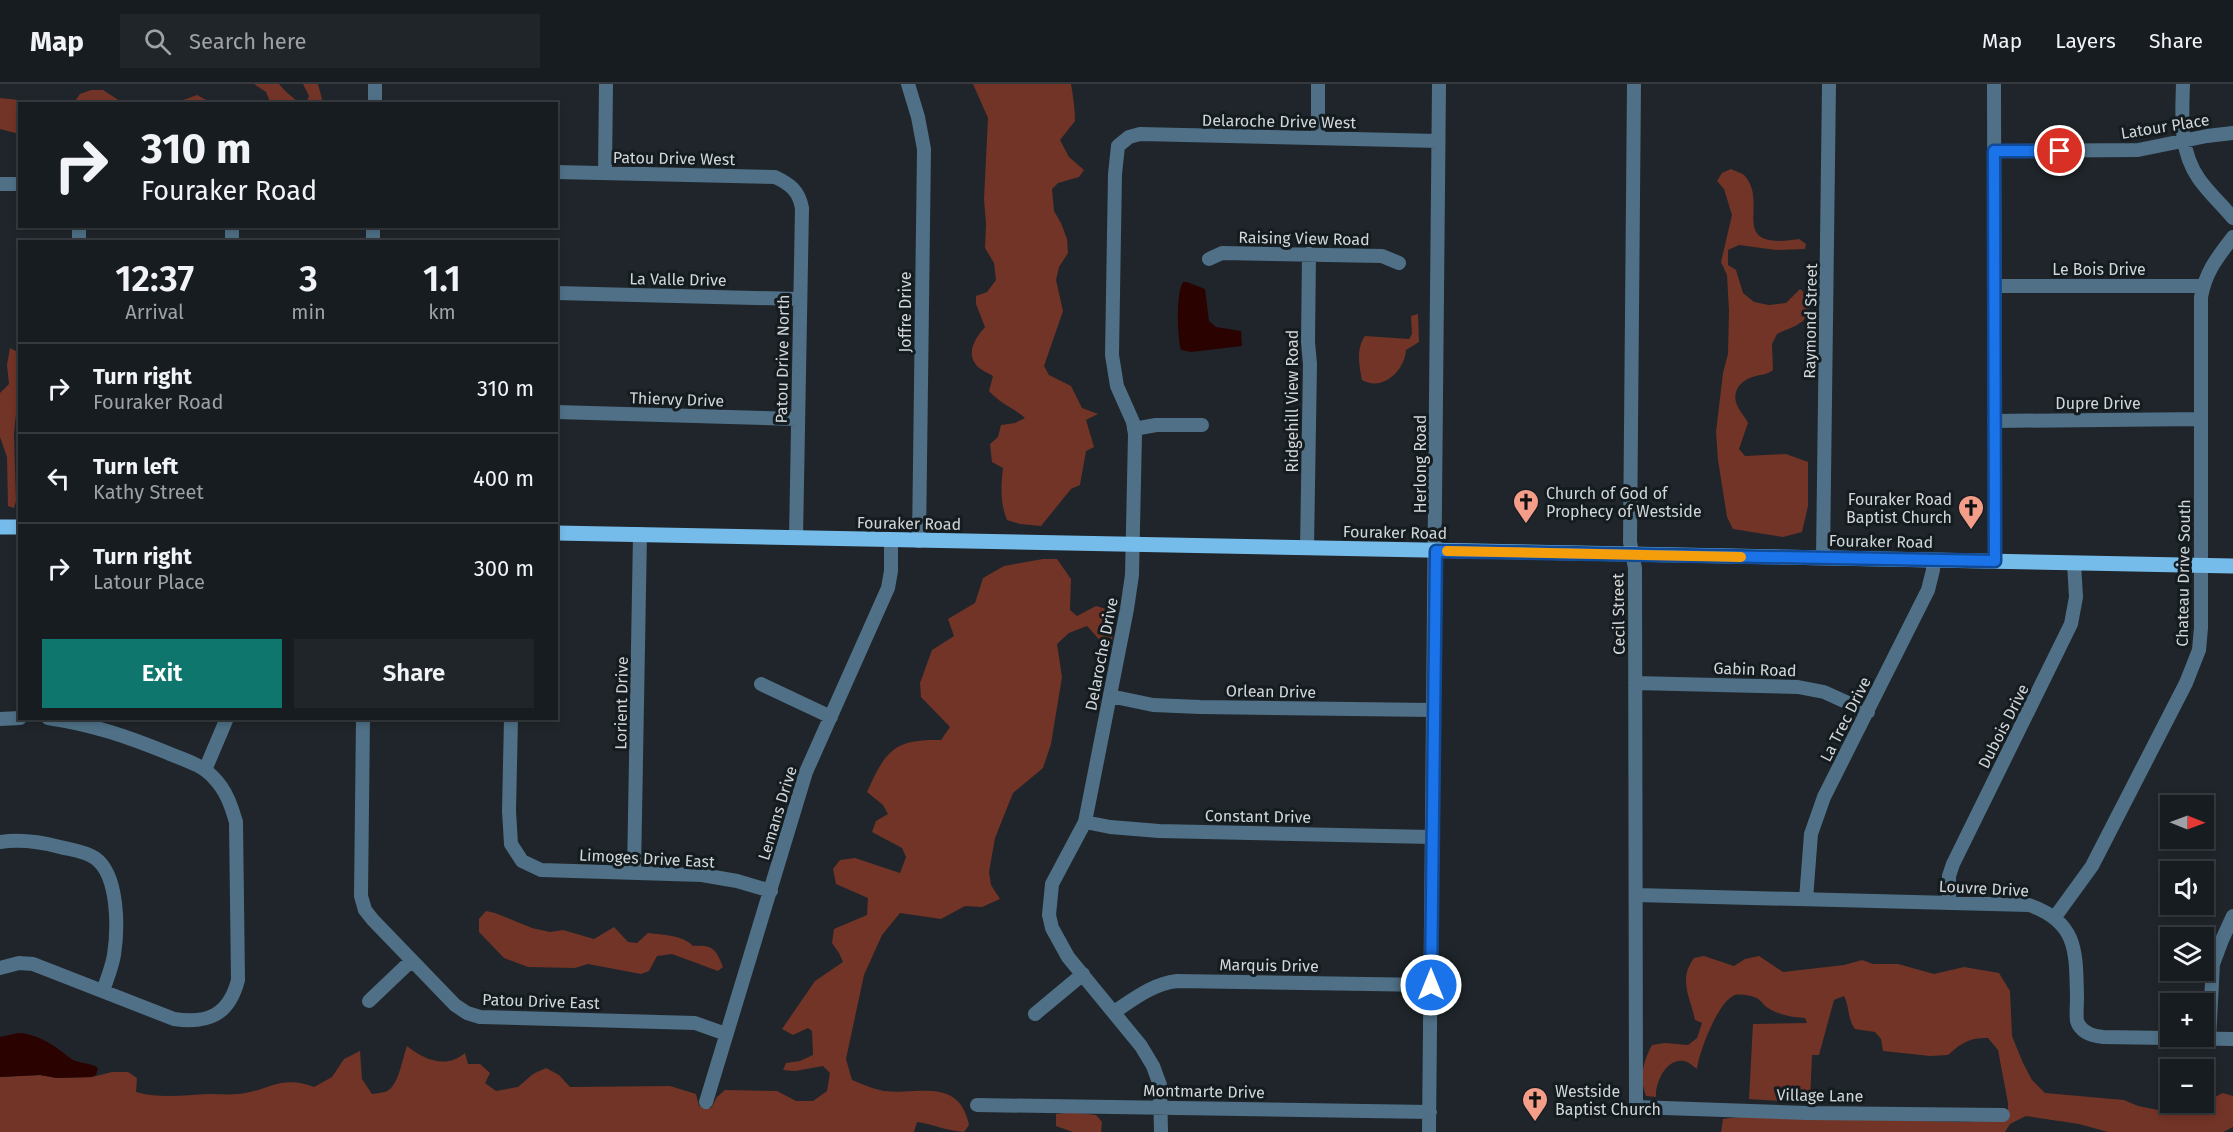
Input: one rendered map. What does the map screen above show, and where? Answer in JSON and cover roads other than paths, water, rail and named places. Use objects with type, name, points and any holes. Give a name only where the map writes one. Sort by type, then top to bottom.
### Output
[{"type":"main road","points":[[0,527],[18,527]]},
{"type":"main road","name":"Fouraker Road","points":[[558,533],[919,542],[2233,566]]},
{"type":"street","points":[[375,84],[375,102]]},
{"type":"street","points":[[606,84],[606,173]]},
{"type":"street","name":"Joffre Drive","points":[[908,84],[918,117],[924,149],[919,542]]},
{"type":"street","points":[[1318,84],[1318,138]]},
{"type":"street","name":"Herlong Road","points":[[1430,1132],[1439,84]]},
{"type":"street","name":"Cecil Street","points":[[1634,84],[1630,542],[1635,568],[1636,1107]]},
{"type":"street","name":"Raymond Street","points":[[1823,558],[1830,84]]},
{"type":"street","points":[[1994,84],[1995,561]]},
{"type":"street","points":[[2183,84],[2184,142],[2193,170],[2233,218]]},
{"type":"street","name":"Latour Place","points":[[1994,151],[2126,151],[2233,133]]},
{"type":"street","name":"Delaroche Drive West","points":[[1122,142],[1140,134],[1438,141]]},
{"type":"street","name":"Delaroche Drive","points":[[1122,142],[1118,146],[1115,174],[1112,354],[1117,386],[1134,429],[1132,575],[1085,822],[1073,848],[1055,877],[1048,904],[1052,928],[1068,957],[1114,1012],[1153,1066],[1160,1085],[1161,1132]]},
{"type":"street","name":"Patou Drive West","points":[[558,172],[775,177],[789,184]]},
{"type":"street","points":[[0,184],[18,184]]},
{"type":"street","name":"Patou Drive North","points":[[789,184],[799,196],[802,208],[796,538]]},
{"type":"street","name":"Chateau Drive South","points":[[2055,917],[2092,866],[2195,661],[2201,636],[2200,308],[2206,275],[2233,237]]},
{"type":"street","name":"Raising View Road","points":[[1209,259],[1222,253],[1309,254],[1382,256],[1399,262]]},
{"type":"street","name":"Ridgehill View Road","points":[[1307,548],[1309,254]]},
{"type":"street","name":"Le Bois Drive","points":[[1995,286],[2203,286]]},
{"type":"street","name":"La Valle Drive","points":[[558,293],[799,299]]},
{"type":"street","name":"Thiervy Drive","points":[[558,412],[797,419]]},
{"type":"street","name":"Dupre Drive","points":[[1995,421],[2201,419]]},
{"type":"street","points":[[1134,429],[1156,425],[1202,425]]},
{"type":"street","name":"Lorient Drive","points":[[634,872],[640,534]]},
{"type":"street","name":"Lemans Drive","points":[[706,1102],[806,772],[888,588],[891,572],[891,541]]},
{"type":"street","name":"La Trec Drive","points":[[1806,899],[1808,854],[1813,827],[1824,797],[1928,590],[1933,570],[1932,560]]},
{"type":"street","name":"Dubois Drive","points":[[1949,902],[1949,876],[1953,864],[2071,624],[2076,597],[2074,563]]},
{"type":"street","name":"Gabin Road","points":[[1635,683],[1798,687],[1824,692],[1868,712]]},
{"type":"street","points":[[761,684],[831,717]]},
{"type":"street","name":"Orlean Drive","points":[[1110,696],[1153,705],[1176,706],[1433,710]]},
{"type":"street","points":[[0,719],[18,718]]},
{"type":"street","points":[[0,968],[19,963],[33,964],[174,1019],[190,1021],[207,1019],[221,1011],[230,1001],[238,980],[236,822],[227,796],[214,777],[197,765],[99,728],[58,720]]},
{"type":"street","points":[[205,770],[226,720]]},
{"type":"street","name":"Patou Drive East","points":[[363,720],[361,896],[366,910],[411,961],[455,1005],[467,1013],[480,1017],[695,1023],[726,1034]]},
{"type":"street","name":"Limoges Drive East","points":[[511,720],[509,811],[511,844],[522,861],[541,870],[702,875],[737,881],[771,891]]},
{"type":"street","name":"Constant Drive","points":[[1085,822],[1110,827],[1159,831],[1431,837]]},
{"type":"street","points":[[0,842],[44,843],[87,854],[101,864],[109,875],[113,887],[114,955],[103,991]]},
{"type":"street","name":"Louvre Drive","points":[[1636,895],[2029,905],[2055,917]]},
{"type":"street","points":[[2211,993],[2213,964],[2233,916]]},
{"type":"street","points":[[2055,917],[2068,935],[2075,954],[2078,1022],[2083,1030],[2092,1036],[2160,1038]]},
{"type":"street","points":[[369,1001],[411,961]]},
{"type":"street","points":[[1035,1014],[1083,974]]},
{"type":"street","name":"Marquis Drive","points":[[1114,1012],[1148,989],[1177,981],[1431,985]]},
{"type":"street","points":[[2214,1039],[2233,1039]]},
{"type":"street","name":"Montmarte Drive","points":[[977,1105],[1430,1112]]},
{"type":"street","name":"Village Lane","points":[[1636,1107],[1806,1113],[2003,1115]]},
{"type":"place","name":"Church of God of Prophecy of Westside","points":[[1526,525]]},
{"type":"place","name":"Fouraker Road Baptist Church","points":[[1971,531]]},
{"type":"place","name":"Westside Baptist Church","points":[[1535,1123]]}]
